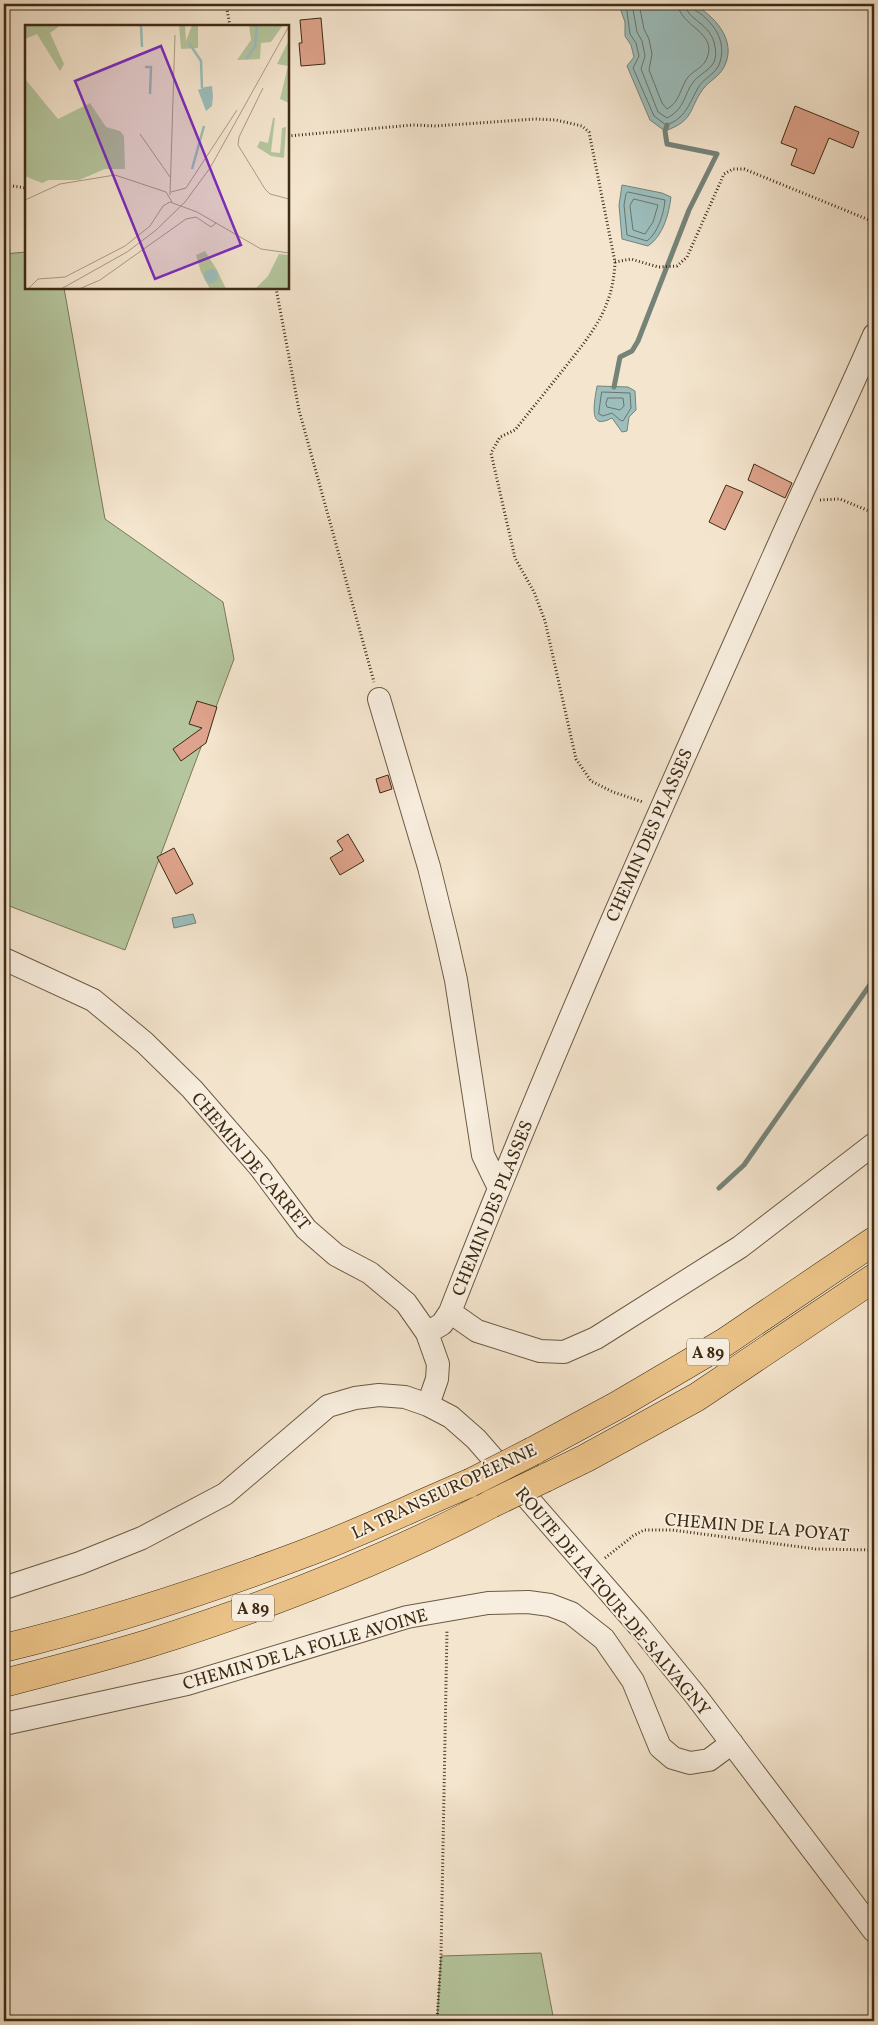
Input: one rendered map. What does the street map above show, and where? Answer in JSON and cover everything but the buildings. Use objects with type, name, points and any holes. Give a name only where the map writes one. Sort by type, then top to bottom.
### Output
[{"type":"highway","name":"LA TRANSEUROPÉENNE","points":[[4,1648],[82,1628],[180,1598],[304,1554],[470,1483],[618,1405],[726,1342],[874,1241]]},
{"type":"highway","name":"LA TRANSEUROPÉENNE","points":[[4,1683],[150,1643],[268,1602],[444,1529],[545,1478],[697,1397],[874,1278]]},
{"type":"street","name":"CHEMIN DES PLASSES","points":[[427,1333],[442,1324],[450,1312],[499,1188],[602,940],[874,335]]},
{"type":"street","points":[[379,699],[438,903],[456,980],[484,1155],[499,1188]]},
{"type":"street","name":"CHEMIN DE CARRET","points":[[4,959],[93,1000],[145,1043],[192,1090],[259,1166],[306,1229],[336,1255],[370,1273],[406,1303],[427,1333],[438,1364],[436,1379],[428,1405]]},
{"type":"street","points":[[450,1312],[477,1331],[540,1351],[564,1352],[596,1338],[740,1247],[874,1144]]},
{"type":"street","name":"ROUTE DE LA TOUR-DE-SALVAGNY","points":[[4,1588],[80,1563],[142,1538],[225,1494],[328,1406],[354,1398],[378,1395],[405,1397],[428,1405],[450,1416],[476,1439],[639,1626],[732,1743],[874,1931]]},
{"type":"street","name":"CHEMIN DE LA FOLLE AVOINE","points":[[4,1724],[187,1684],[368,1628],[448,1609],[488,1603],[528,1602],[550,1604],[563,1608],[583,1621],[604,1639],[633,1681],[660,1747],[673,1758],[690,1763],[709,1760],[732,1743]]},
{"type":"path","points":[[226,4],[230,25]]},
{"type":"path","points":[[289,136],[413,125],[436,126],[535,119],[556,120],[582,126],[590,132],[615,262],[614,282],[607,304],[595,330],[515,430],[500,438],[491,453],[515,558],[534,592],[545,621],[576,759],[591,781],[613,792],[639,799],[657,815]]},
{"type":"path","points":[[615,262],[631,259],[658,267],[677,266],[687,257],[724,174],[732,169],[744,169],[874,222]]},
{"type":"path","points":[[13,186],[25,188]]},
{"type":"path","points":[[276,289],[301,419],[379,699]]},
{"type":"path","points":[[818,500],[840,499],[874,513]]},
{"type":"path","name":"CHEMIN DE LA POYAT","points":[[590,1571],[628,1539],[644,1530],[672,1530],[816,1549],[874,1550]]},
{"type":"path","points":[[437,2021],[448,1609]]},
{"type":"green space","points":[[25,252],[25,289],[64,289],[105,519],[223,602],[234,659],[125,950],[4,904],[4,254]]},
{"type":"green space","points":[[541,1953],[554,2021],[437,2021],[441,1956]]},
{"type":"water","points":[[621,4],[693,4],[716,22],[726,39],[728,57],[724,67],[703,89],[690,114],[681,123],[665,131],[650,120],[627,66],[634,57],[631,45],[625,36],[625,22],[620,8]]},
{"type":"water","points":[[622,185],[662,193],[671,197],[669,210],[661,231],[658,237],[648,246],[622,239],[619,205]]},
{"type":"water","points":[[597,386],[628,387],[635,391],[636,410],[629,417],[627,431],[622,432],[612,418],[606,421],[596,419],[594,408]]},
{"type":"water","points":[[193,914],[196,923],[174,928],[172,918]]},
{"type":"waterway","points":[[614,387],[620,357],[632,351],[638,341],[689,210],[717,154],[667,144],[665,131],[667,125]]},
{"type":"waterway","points":[[719,1188],[744,1165],[874,979]]}]
